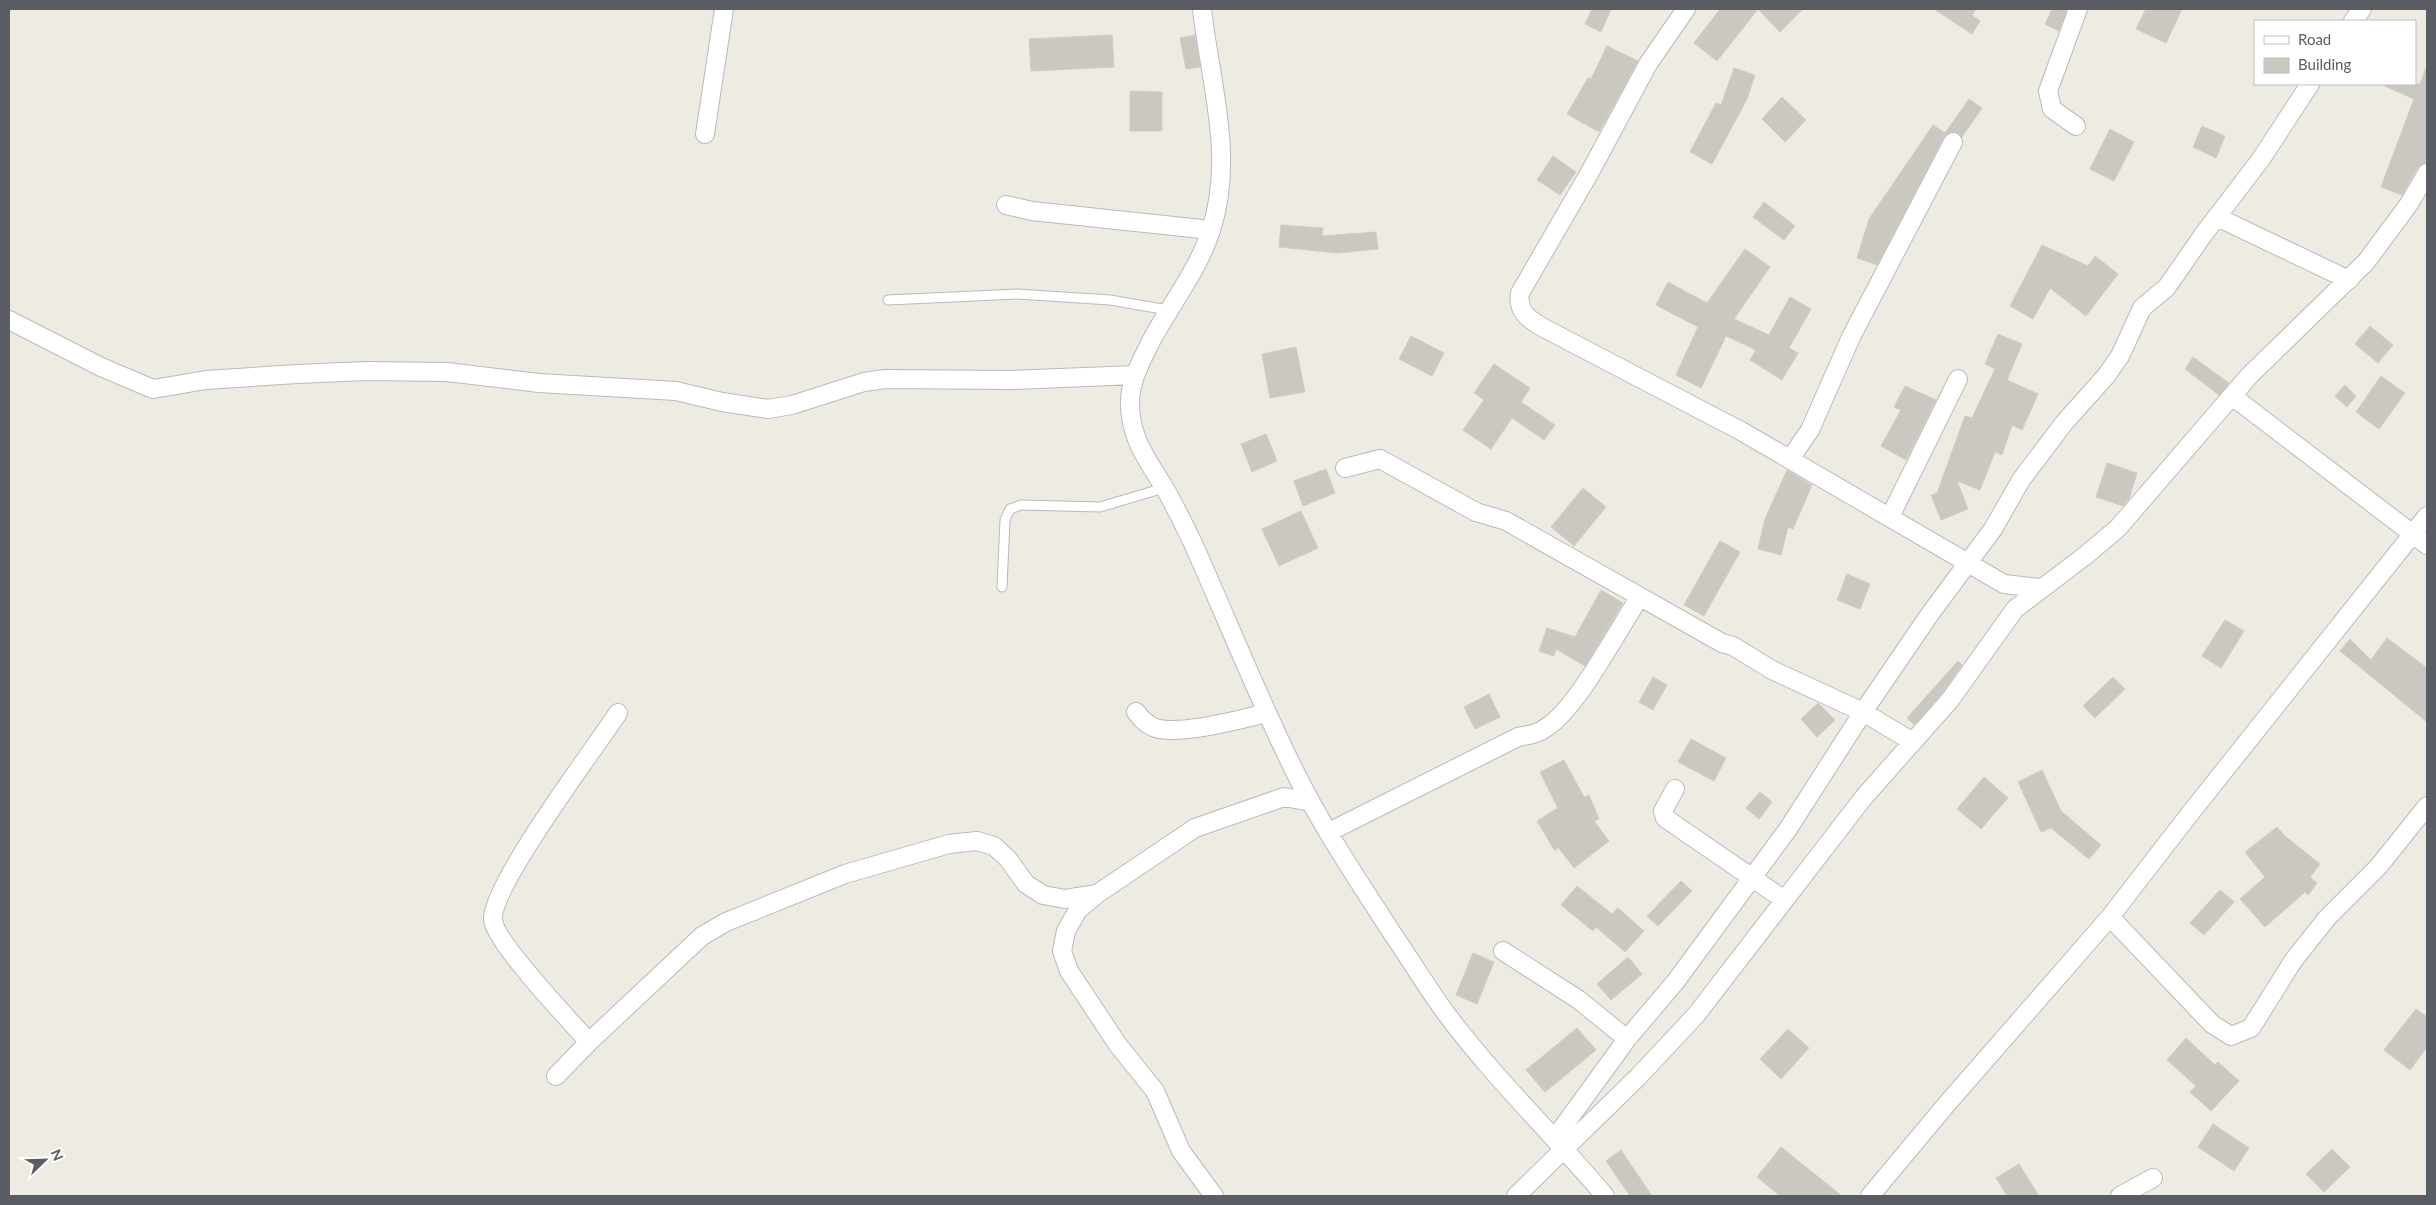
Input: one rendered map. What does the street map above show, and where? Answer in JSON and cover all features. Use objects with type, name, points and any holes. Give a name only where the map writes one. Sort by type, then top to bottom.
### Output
[{"type":"street","points":[[705,134],[724,9]]},
{"type":"street","points":[[1202,9],[1222,155],[1221,186],[1211,230],[1196,268],[1168,310],[1134,375],[1130,400],[1133,428],[1142,455],[1164,488],[1184,524],[1295,772],[1355,876],[1445,1011],[1474,1048],[1605,1196]]},
{"type":"street","points":[[1686,9],[1648,64],[1590,172],[1520,293],[1520,305],[1526,317],[1741,431],[2004,584],[2040,588]]},
{"type":"street","points":[[2076,126],[2052,109],[2048,91],[2078,9]]},
{"type":"street","points":[[2354,20],[2362,9]]},
{"type":"street","points":[[1516,1196],[1560,1143],[1626,1039],[1676,981],[1788,829],[1863,712],[1930,614],[1969,564],[2035,460],[2064,423],[2106,376],[2120,356],[2142,308],[2167,286],[2261,159],[2309,85]]},
{"type":"street","points":[[1790,459],[1810,430],[1850,337],[1953,142]]},
{"type":"street","points":[[1560,1143],[1664,1050],[1696,1015],[1783,899],[1864,797],[1975,668],[2015,609],[2040,588],[2086,556],[2118,528],[2249,376],[2349,280],[2384,241],[2427,173]]},
{"type":"street","points":[[1006,205],[1032,211],[1211,230]]},
{"type":"street","points":[[2217,216],[2349,280]]},
{"type":"street","points":[[9,320],[101,367],[153,389],[206,380],[297,374],[366,371],[447,372],[539,382],[676,390],[722,402],[768,409],[792,405],[864,382],[885,378],[1012,380],[1134,375]]},
{"type":"street","points":[[1890,517],[1958,379]]},
{"type":"street","points":[[2232,396],[2427,545]]},
{"type":"street","points":[[1345,468],[1380,459],[1476,512],[1506,521],[1722,644],[1733,646],[1797,683],[1863,712],[1913,742]]},
{"type":"street","points":[[1870,1196],[1946,1105],[2110,917],[2427,516]]},
{"type":"street","points":[[2004,584],[2015,609]]},
{"type":"street","points":[[1329,832],[1518,737],[1536,734],[1549,726],[1575,698],[1639,598]]},
{"type":"street","points":[[1136,712],[1143,722],[1154,728],[1164,730],[1203,727],[1267,713]]},
{"type":"street","points":[[589,1042],[533,979],[500,936],[493,921],[495,907],[516,861],[618,714]]},
{"type":"street","points":[[1284,797],[1295,772]]},
{"type":"street","points":[[1675,789],[1663,811],[1665,818],[1783,899]]},
{"type":"street","points":[[1214,1196],[1181,1151],[1155,1092],[1118,1045],[1069,971],[1062,951],[1066,931],[1078,910],[1097,894],[1195,828],[1284,797],[1311,802]]},
{"type":"street","points":[[2110,917],[2212,1024],[2231,1036],[2251,1028],[2294,961],[2327,918],[2379,866],[2427,806]]},
{"type":"street","points":[[556,1076],[589,1042],[702,936],[734,918],[845,874],[949,844],[978,841],[994,846],[1008,859],[1026,884],[1043,895],[1065,899],[1097,894]]},
{"type":"street","points":[[1503,951],[1549,978],[1626,1039]]},
{"type":"street","points":[[2120,1196],[2153,1178]]},
{"type":"lane","points":[[888,300],[1017,294],[1110,300],[1168,310]]},
{"type":"lane","points":[[1002,587],[1005,520],[1010,509],[1022,505],[1100,507],[1164,488]]},
{"type":"building","points":[[1592,9],[1611,9],[1601,32],[1585,24]]},
{"type":"building","points":[[1720,9],[1758,9],[1717,61],[1694,43]]},
{"type":"building","points":[[1758,9],[1803,9],[1780,32]]},
{"type":"building","points":[[1934,9],[1976,9],[1972,15],[1980,21],[1972,34]]},
{"type":"building","points":[[2052,9],[2067,9],[2059,31],[2045,24]]},
{"type":"building","points":[[2146,9],[2182,9],[2166,43],[2136,29]]},
{"type":"building","points":[[1112,35],[1114,67],[1031,71],[1029,39]]},
{"type":"building","points":[[1195,35],[1200,67],[1186,69],[1180,38]]},
{"type":"building","points":[[1607,46],[1638,61],[1599,132],[1567,114],[1588,78],[1591,79]]},
{"type":"building","points":[[1734,68],[1755,75],[1747,99],[1712,164],[1690,152],[1716,103],[1721,105]]},
{"type":"building","points":[[2426,68],[2427,162],[2418,167],[2402,195],[2381,187],[2414,99],[2382,85],[2420,84]]},
{"type":"building","points":[[1130,91],[1162,92],[1162,131],[1130,131]]},
{"type":"building","points":[[1782,97],[1806,120],[1785,142],[1762,119]]},
{"type":"building","points":[[1969,99],[1982,108],[1962,137],[1953,131],[1944,137],[1877,265],[1857,258],[1869,219],[1933,125],[1945,133]]},
{"type":"building","points":[[2202,126],[2225,136],[2216,158],[2193,147]]},
{"type":"building","points":[[2110,129],[2134,142],[2114,181],[2090,169]]},
{"type":"building","points":[[1553,156],[1576,172],[1560,195],[1537,180]]},
{"type":"building","points":[[1764,202],[1795,226],[1784,240],[1753,217]]},
{"type":"building","points":[[1281,225],[1323,228],[1322,236],[1376,232],[1378,249],[1337,253],[1279,247]]},
{"type":"building","points":[[2042,245],[2088,266],[2095,256],[2118,274],[2086,316],[2050,288],[2033,319],[2010,306]]},
{"type":"building","points":[[1745,249],[1770,267],[1734,319],[1769,335],[1790,297],[1811,309],[1789,348],[1798,353],[1782,380],[1750,360],[1756,350],[1726,336],[1701,388],[1676,375],[1698,327],[1656,305],[1668,282],[1707,303]]},
{"type":"building","points":[[2370,326],[2393,345],[2378,363],[2355,344]]},
{"type":"building","points":[[1998,334],[2022,344],[2007,380],[2038,394],[2022,430],[2012,425],[2002,455],[1995,452],[1980,490],[1957,481],[1968,509],[1941,520],[1931,495],[1937,493],[1965,416],[1972,418],[1995,369],[1985,364]]},
{"type":"building","points":[[1411,336],[1444,353],[1432,376],[1399,359]]},
{"type":"building","points":[[1296,347],[1305,392],[1270,398],[1262,354]]},
{"type":"building","points":[[2193,357],[2229,383],[2219,395],[2185,369]]},
{"type":"building","points":[[1494,364],[1530,388],[1521,402],[1555,425],[1544,440],[1512,418],[1491,449],[1463,430],[1484,400],[1474,393]]},
{"type":"building","points":[[2381,376],[2405,393],[2379,429],[2356,412]]},
{"type":"building","points":[[2345,385],[2356,396],[2347,407],[2335,396]]},
{"type":"building","points":[[1905,386],[1936,400],[1906,460],[1881,446],[1901,410],[1894,407]]},
{"type":"building","points":[[1266,434],[1277,461],[1252,472],[1241,444]]},
{"type":"building","points":[[2107,463],[2137,473],[2129,499],[2123,506],[2096,497]]},
{"type":"building","points":[[1326,469],[1335,493],[1303,506],[1294,481]]},
{"type":"building","points":[[1787,470],[1812,485],[1793,529],[1788,527],[1781,555],[1758,549],[1765,519]]},
{"type":"building","points":[[1583,488],[1606,507],[1574,546],[1551,527]]},
{"type":"building","points":[[1301,511],[1318,548],[1279,566],[1262,529]]},
{"type":"building","points":[[1720,541],[1740,552],[1704,616],[1684,605]]},
{"type":"building","points":[[1847,574],[1870,584],[1860,609],[1837,600]]},
{"type":"building","points":[[1601,590],[1623,603],[1585,666],[1556,649],[1554,656],[1539,651],[1547,628],[1575,637]]},
{"type":"building","points":[[2225,620],[2244,631],[2221,668],[2202,656]]},
{"type":"building","points":[[2387,638],[2427,668],[2427,722],[2340,651],[2350,639],[2371,660]]},
{"type":"building","points":[[1958,661],[1962,665],[1942,693],[1914,725],[1907,718]]},
{"type":"building","points":[[1653,677],[1667,685],[1653,710],[1639,702]]},
{"type":"building","points":[[2113,677],[2125,689],[2095,718],[2083,706]]},
{"type":"building","points":[[1489,694],[1500,717],[1475,729],[1464,707]]},
{"type":"building","points":[[1818,703],[1835,720],[1817,737],[1801,719]]},
{"type":"building","points":[[1691,739],[1726,758],[1714,781],[1678,762]]},
{"type":"building","points":[[1564,760],[1584,797],[1589,795],[1599,819],[1594,821],[1609,841],[1574,868],[1558,847],[1555,851],[1537,821],[1558,808],[1540,772]]},
{"type":"building","points":[[2042,770],[2061,811],[2101,845],[2089,859],[2051,828],[2041,832],[2018,782]]},
{"type":"building","points":[[1984,777],[2008,798],[1981,829],[1957,809]]},
{"type":"building","points":[[1760,792],[1772,802],[1759,819],[1746,808]]},
{"type":"building","points":[[2277,827],[2285,836],[2320,864],[2310,877],[2317,883],[2308,895],[2305,892],[2265,927],[2240,899],[2265,877],[2245,852]]},
{"type":"building","points":[[1681,881],[1692,891],[1658,926],[1647,916]]},
{"type":"building","points":[[1577,886],[1612,914],[1618,908],[1644,931],[1625,952],[1596,927],[1593,931],[1561,905]]},
{"type":"building","points":[[2220,890],[2234,902],[2204,935],[2190,923]]},
{"type":"building","points":[[1473,953],[1494,962],[1477,1004],[1456,995]]},
{"type":"building","points":[[1628,957],[1642,974],[1611,1000],[1597,984]]},
{"type":"building","points":[[2416,1009],[2427,1017],[2427,1047],[2410,1070],[2384,1050]]},
{"type":"building","points":[[1577,1028],[1596,1050],[1545,1092],[1526,1070]]},
{"type":"building","points":[[1788,1029],[1809,1048],[1781,1079],[1760,1059]]},
{"type":"building","points":[[2186,1038],[2215,1065],[2218,1062],[2239,1081],[2211,1111],[2190,1092],[2196,1086],[2167,1060]]},
{"type":"building","points":[[2213,1124],[2249,1148],[2234,1171],[2198,1147]]},
{"type":"building","points":[[1781,1147],[1842,1196],[1780,1196],[1757,1177]]},
{"type":"building","points":[[2332,1149],[2350,1167],[2324,1192],[2306,1174]]},
{"type":"building","points":[[1621,1150],[1652,1196],[1630,1196],[1606,1161]]},
{"type":"building","points":[[2019,1164],[2039,1196],[2007,1196],[1996,1178]]}]
